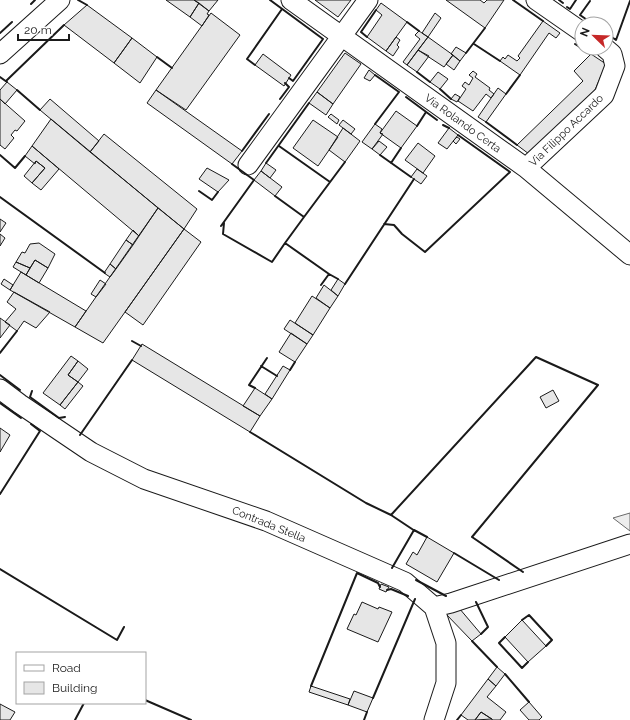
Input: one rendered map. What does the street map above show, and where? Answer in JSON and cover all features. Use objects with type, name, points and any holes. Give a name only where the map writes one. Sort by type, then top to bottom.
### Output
[{"type":"street","points":[[0,54],[60,0]]},
{"type":"street","name":"Via Rolando Certa","points":[[291,0],[526,168],[630,255]]},
{"type":"street","points":[[248,165],[368,0]]},
{"type":"street","points":[[536,0],[574,26]]},
{"type":"street","name":"Via Filippo Accardo","points":[[526,168],[604,95],[615,66],[612,56]]},
{"type":"street","name":"Contrada Stella","points":[[0,389],[91,452],[144,479],[266,521],[376,569],[405,582],[434,606]]},
{"type":"street","points":[[434,720],[446,683],[446,643],[434,606],[451,603],[630,544]]},
{"type":"shaded area","points":[[630,513],[630,531],[613,518]]},
{"type":"building","points":[[166,0],[194,0],[199,3],[190,17]]},
{"type":"building","points":[[194,0],[218,0],[209,11]]},
{"type":"building","points":[[315,0],[351,0],[338,17]]},
{"type":"building","points":[[446,0],[480,0],[484,3],[487,0],[504,0],[485,28]]},
{"type":"building","points":[[199,3],[209,11],[207,14],[209,15],[202,26],[190,17]]},
{"type":"building","points":[[381,3],[407,22],[386,51],[367,37],[382,15],[376,10]]},
{"type":"building","points":[[87,5],[132,38],[114,63],[64,25]]},
{"type":"building","points":[[211,13],[240,35],[186,110],[156,90]]},
{"type":"building","points":[[435,13],[441,18],[428,37],[422,33]]},
{"type":"building","points":[[543,21],[560,33],[556,38],[549,33],[520,75],[500,61],[503,57],[505,59],[508,55],[517,61],[520,58],[518,56]]},
{"type":"building","points":[[419,31],[428,37],[407,65],[403,62],[420,39],[415,35]]},
{"type":"building","points":[[396,37],[400,40],[397,45],[399,47],[393,56],[386,51]]},
{"type":"building","points":[[428,37],[453,55],[444,67],[418,50]]},
{"type":"building","points":[[132,38],[157,57],[140,83],[114,63]]},
{"type":"building","points":[[456,47],[466,53],[460,61],[451,54]]},
{"type":"building","points":[[418,50],[429,56],[417,72],[407,65]]},
{"type":"building","points":[[345,53],[361,64],[333,104],[317,92]]},
{"type":"building","points":[[263,54],[291,75],[284,86],[255,65]]},
{"type":"building","points":[[453,55],[460,61],[454,70],[446,64]]},
{"type":"building","points":[[589,56],[594,56],[606,64],[595,90],[529,154],[517,145],[583,81],[574,71]]},
{"type":"building","points":[[369,70],[375,75],[370,81],[364,78]]},
{"type":"building","points":[[473,71],[477,74],[475,77],[490,88],[489,90],[494,94],[491,98],[486,94],[473,111],[458,101],[466,89],[462,86],[465,82],[469,85],[473,78],[469,75]]},
{"type":"building","points":[[438,72],[448,79],[440,89],[430,82]]},
{"type":"building","points":[[7,82],[17,90],[5,104],[0,99],[0,90]]},
{"type":"building","points":[[498,88],[506,94],[486,122],[478,117]]},
{"type":"building","points":[[156,90],[242,151],[232,164],[147,103]]},
{"type":"building","points":[[317,92],[333,104],[326,115],[309,103]]},
{"type":"building","points":[[455,94],[460,97],[457,102],[451,99]]},
{"type":"building","points":[[0,99],[25,121],[17,131],[15,130],[11,135],[14,138],[5,149],[0,145]]},
{"type":"building","points":[[50,99],[99,141],[90,152],[40,110]]},
{"type":"building","points":[[396,111],[417,126],[401,148],[380,133]]},
{"type":"building","points":[[331,114],[339,120],[337,124],[328,117]]},
{"type":"building","points":[[51,119],[158,208],[139,236],[32,146]]},
{"type":"building","points":[[313,120],[338,137],[318,166],[293,148]]},
{"type":"building","points":[[343,120],[355,129],[351,134],[339,125]]},
{"type":"building","points":[[375,124],[382,129],[380,133],[383,134],[372,149],[362,142]]},
{"type":"building","points":[[343,128],[360,141],[345,162],[329,150]]},
{"type":"building","points":[[449,128],[458,135],[447,149],[438,143]]},
{"type":"building","points":[[104,134],[197,209],[184,229],[90,152]]},
{"type":"building","points":[[457,137],[460,139],[456,144],[453,141]]},
{"type":"building","points":[[379,141],[387,147],[380,155],[372,149]]},
{"type":"building","points":[[418,143],[435,156],[423,173],[405,160]]},
{"type":"building","points":[[32,146],[59,169],[41,190],[32,183],[45,168],[36,161],[35,164],[25,156]]},
{"type":"building","points":[[36,161],[45,168],[32,183],[24,176]]},
{"type":"building","points":[[266,163],[276,170],[270,178],[261,171]]},
{"type":"building","points":[[207,168],[229,180],[218,192],[199,179]]},
{"type":"building","points":[[417,169],[427,176],[421,184],[411,177]]},
{"type":"building","points":[[261,171],[282,187],[275,196],[254,180]]},
{"type":"building","points":[[158,208],[184,229],[103,343],[75,327]]},
{"type":"building","points":[[0,219],[6,223],[0,232]]},
{"type":"building","points":[[184,229],[201,242],[143,325],[125,312]]},
{"type":"building","points":[[133,230],[139,236],[133,245],[126,240]]},
{"type":"building","points":[[0,234],[5,238],[0,246]]},
{"type":"building","points":[[126,240],[133,245],[116,269],[110,264]]},
{"type":"building","points":[[39,243],[55,254],[48,268],[35,260],[30,268],[16,262],[22,252],[25,253],[30,244]]},
{"type":"building","points":[[35,260],[48,268],[39,283],[26,275]]},
{"type":"building","points":[[16,262],[30,268],[26,275],[13,267]]},
{"type":"building","points":[[110,264],[116,269],[110,277],[104,273]]},
{"type":"building","points":[[21,272],[86,311],[75,327],[10,290]]},
{"type":"building","points":[[4,279],[13,285],[10,290],[1,284]]},
{"type":"building","points":[[338,279],[345,284],[338,296],[331,290]]},
{"type":"building","points":[[100,280],[106,284],[96,297],[91,294]]},
{"type":"building","points":[[324,285],[338,296],[330,308],[316,298]]},
{"type":"building","points":[[14,292],[50,312],[36,328],[24,321],[17,331],[5,322],[16,309],[7,302]]},
{"type":"building","points":[[312,296],[330,308],[313,335],[295,323]]},
{"type":"building","points":[[0,318],[10,325],[0,338]]},
{"type":"building","points":[[290,320],[313,335],[307,344],[284,329]]},
{"type":"building","points":[[291,333],[307,344],[295,362],[279,352]]},
{"type":"building","points":[[142,344],[260,416],[250,432],[132,360]]},
{"type":"building","points":[[71,356],[78,361],[68,375],[78,382],[60,405],[43,393]]},
{"type":"building","points":[[78,361],[88,369],[78,382],[68,375]]},
{"type":"building","points":[[283,366],[290,370],[272,399],[265,394]]},
{"type":"building","points":[[78,382],[83,386],[65,409],[60,405]]},
{"type":"building","points":[[255,388],[272,399],[260,416],[243,406]]},
{"type":"building","points":[[553,390],[559,401],[546,408],[540,397]]},
{"type":"building","points":[[0,428],[10,435],[0,452]]},
{"type":"building","points":[[427,537],[454,553],[437,582],[406,564],[413,552],[417,555]]},
{"type":"building","points":[[381,584],[389,587],[386,592],[379,589]]},
{"type":"building","points":[[362,602],[378,609],[379,607],[392,612],[378,642],[347,629]]},
{"type":"building","points":[[459,608],[481,634],[472,641],[445,613]]},
{"type":"building","points":[[522,620],[546,646],[528,662],[505,637]]},
{"type":"building","points":[[497,667],[505,674],[496,686],[488,679]]},
{"type":"building","points":[[488,679],[496,686],[487,697],[506,712],[500,720],[493,720],[481,712],[475,720],[468,720],[461,715]]},
{"type":"building","points":[[311,686],[350,699],[348,705],[309,692]]},
{"type":"building","points":[[354,691],[373,698],[367,712],[348,705]]},
{"type":"building","points":[[529,702],[542,717],[539,720],[529,720],[520,710]]},
{"type":"building","points":[[0,704],[15,712],[10,720],[0,720]]},
{"type":"building","points":[[481,712],[492,719],[475,720]]},
{"type":"wall","points":[[31,4],[35,0]]},
{"type":"wall","points":[[78,0],[87,5]]},
{"type":"wall","points":[[270,0],[323,39],[293,81],[289,78]]},
{"type":"wall","points":[[513,0],[543,21]]},
{"type":"wall","points":[[559,0],[563,3]]},
{"type":"wall","points":[[567,7],[570,9],[576,0]]},
{"type":"wall","points":[[581,16],[580,15],[590,1]]},
{"type":"wall","points":[[614,39],[616,40],[630,1]]},
{"type":"wall","points":[[255,65],[247,59],[282,9]]},
{"type":"wall","points":[[367,37],[361,32],[376,10]]},
{"type":"wall","points":[[0,33],[12,22]]},
{"type":"wall","points":[[407,22],[419,31]]},
{"type":"wall","points":[[6,81],[64,25]]},
{"type":"wall","points":[[466,53],[485,28]]},
{"type":"wall","points":[[474,44],[500,61]]},
{"type":"wall","points":[[157,57],[172,68]]},
{"type":"wall","points":[[417,72],[430,82]]},
{"type":"wall","points":[[375,75],[399,92],[375,124]]},
{"type":"wall","points":[[506,94],[520,75]]},
{"type":"wall","points":[[0,77],[7,82]]},
{"type":"wall","points":[[280,99],[289,87],[285,83]]},
{"type":"wall","points":[[440,89],[451,99]]},
{"type":"wall","points":[[17,90],[40,110]]},
{"type":"wall","points":[[406,97],[437,120]]},
{"type":"wall","points":[[266,163],[309,103]]},
{"type":"wall","points":[[417,126],[426,112]]},
{"type":"wall","points":[[242,151],[269,114]]},
{"type":"wall","points":[[486,122],[517,145]]},
{"type":"wall","points":[[443,125],[449,128]]},
{"type":"wall","points":[[384,224],[394,225],[402,234],[425,252],[510,172],[458,135]]},
{"type":"wall","points":[[279,146],[330,182]]},
{"type":"wall","points":[[391,163],[401,148]]},
{"type":"wall","points":[[0,155],[15,168],[25,156]]},
{"type":"wall","points":[[380,155],[411,177]]},
{"type":"wall","points":[[275,196],[304,217],[345,162]]},
{"type":"wall","points":[[221,226],[254,180],[232,164]]},
{"type":"wall","points":[[345,284],[414,179]]},
{"type":"wall","points":[[199,191],[212,200],[218,192]]},
{"type":"wall","points":[[0,197],[105,273]]},
{"type":"wall","points":[[304,217],[285,243],[329,274]]},
{"type":"wall","points":[[224,223],[223,234],[272,262],[285,243]]},
{"type":"wall","points":[[321,285],[329,274],[338,279]]},
{"type":"wall","points":[[0,353],[17,331]]},
{"type":"wall","points":[[132,341],[141,346]]},
{"type":"wall","points":[[391,515],[536,357],[598,385],[472,537],[523,572]]},
{"type":"wall","points":[[255,388],[249,385],[267,358]]},
{"type":"wall","points":[[80,435],[132,360]]},
{"type":"wall","points":[[290,370],[295,362]]},
{"type":"wall","points":[[261,366],[277,376]]},
{"type":"wall","points":[[0,375],[20,390]]},
{"type":"wall","points":[[32,391],[30,397],[59,418],[65,417]]},
{"type":"wall","points":[[0,403],[21,418]]},
{"type":"wall","points":[[0,494],[40,431],[31,424]]},
{"type":"wall","points":[[250,432],[366,503],[391,515],[415,531]]},
{"type":"wall","points":[[392,568],[414,530],[427,537]]},
{"type":"wall","points":[[454,553],[499,580]]},
{"type":"wall","points":[[0,569],[117,640],[124,627]]},
{"type":"wall","points":[[311,686],[357,573],[378,583],[380,587]]},
{"type":"wall","points":[[416,580],[446,596]]},
{"type":"wall","points":[[387,590],[391,589],[408,596]]},
{"type":"wall","points":[[373,698],[415,599]]},
{"type":"wall","points":[[476,602],[488,627],[481,634]]},
{"type":"wall","points":[[522,620],[529,615],[552,640],[546,646]]},
{"type":"wall","points":[[505,637],[499,643],[522,668],[528,662]]},
{"type":"wall","points":[[472,641],[497,667]]},
{"type":"wall","points":[[505,674],[529,702]]},
{"type":"wall","points":[[146,700],[191,720]]},
{"type":"wall","points":[[75,720],[83,704]]},
{"type":"wall","points":[[364,720],[367,712]]},
{"type":"wall","points":[[457,720],[461,715]]}]
